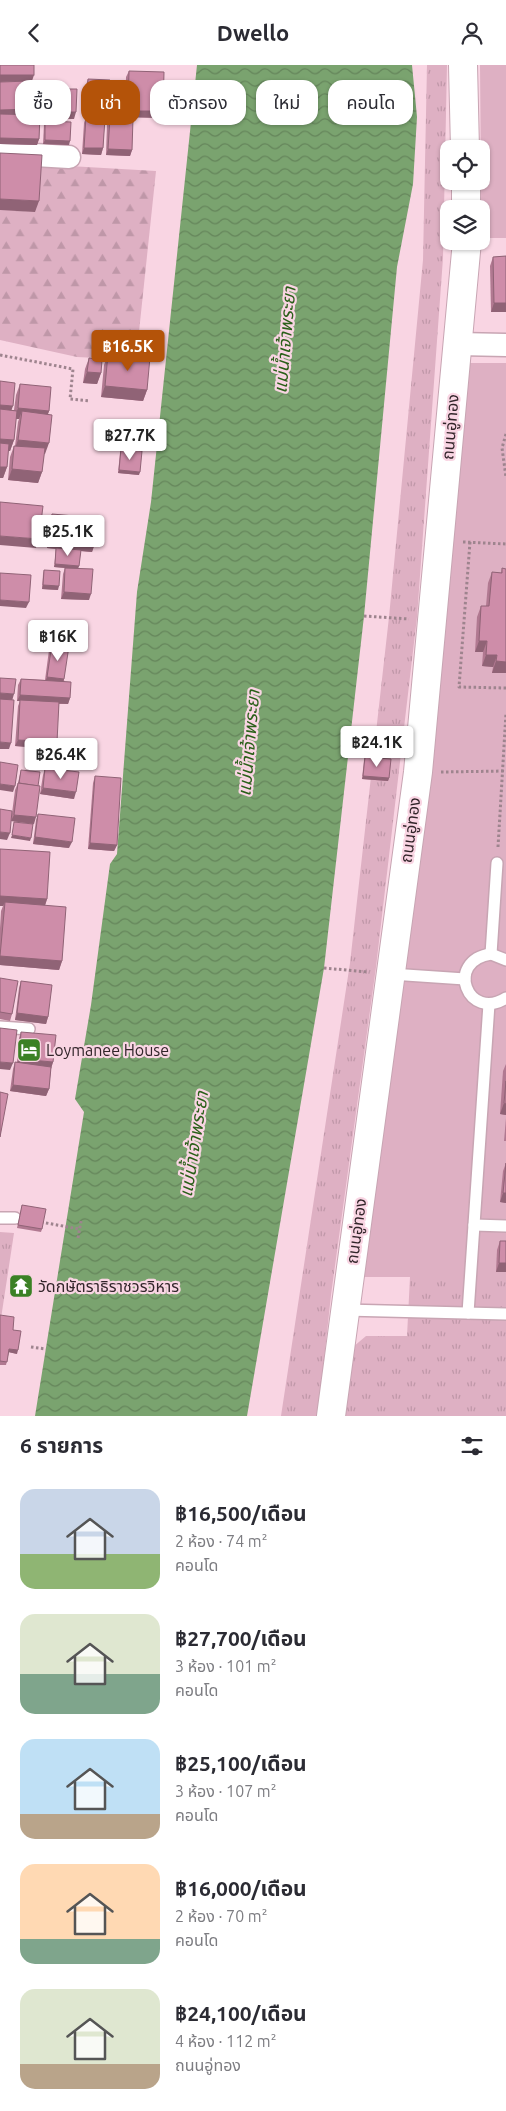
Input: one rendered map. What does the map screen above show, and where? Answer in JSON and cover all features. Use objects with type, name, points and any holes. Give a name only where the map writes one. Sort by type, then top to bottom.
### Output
[{"type":"main road","points":[[463,65],[465,140]]},
{"type":"main road","name":"ถนนอู่ทอง","points":[[331,1416],[418,772],[466,250]]},
{"type":"street","points":[[0,153],[69,157]]},
{"type":"street","points":[[458,344],[506,345]]},
{"type":"lane","points":[[490,954],[497,863]]},
{"type":"lane","points":[[506,960],[490,954],[474,959],[468,966],[465,979],[467,991],[480,1003],[497,1003],[506,998]]},
{"type":"lane","points":[[391,974],[465,979]]},
{"type":"lane","points":[[468,1313],[489,1004]]},
{"type":"lane","points":[[0,1027],[29,1029]]},
{"type":"lane","points":[[0,1217],[15,1218]]},
{"type":"lane","points":[[474,1225],[506,1226]]},
{"type":"lane","points":[[345,1310],[506,1314]]},
{"type":"path","points":[[0,355],[72,369],[70,399],[90,401]]},
{"type":"path","points":[[506,434],[502,448],[506,477]]},
{"type":"path","points":[[506,544],[470,543],[459,687],[506,688]]},
{"type":"path","points":[[364,616],[389,617]]},
{"type":"path","points":[[497,863],[506,713]]},
{"type":"path","points":[[418,772],[504,771]]},
{"type":"path","points":[[324,968],[349,970]]},
{"type":"path","points":[[15,1218],[79,1229]]},
{"type":"path","points":[[78,1238],[81,1221]]},
{"type":"path","points":[[31,1347],[46,1349]]},
{"type":"green space","points":[[427,65],[447,65],[445,140],[440,140],[440,190],[444,190],[444,200],[440,200],[440,250],[443,250],[443,258],[417,617],[376,967],[331,1295],[318,1416],[281,1416],[350,963],[389,617],[423,260]]},
{"type":"green space","points":[[480,65],[506,65],[506,238],[490,238],[490,200],[479,200],[480,190],[490,190],[490,140],[481,140]]},
{"type":"green space","points":[[0,162],[156,171],[136,360],[77,357],[0,340]]},
{"type":"green space","points":[[470,363],[506,363],[506,1277],[363,1277],[429,772]]},
{"type":"green space","points":[[0,1232],[14,1233],[0,1325]]},
{"type":"green space","points":[[410,1277],[506,1277],[506,1416],[345,1416],[353,1347],[366,1336],[407,1336]]},
{"type":"water","name":"แม่น้ำเจ้าพระยา","points":[[197,65],[412,65],[417,117],[413,184],[397,267],[364,616],[324,968],[247,1416],[35,1416],[84,1112],[75,1099],[91,1005],[110,864],[117,854],[137,592],[151,502],[191,125],[246,125],[246,80],[195,80]]},
{"type":"building","points":[[0,65],[34,65],[34,75],[0,75]]},
{"type":"building","points":[[129,71],[164,72],[164,80],[150,80],[150,111],[140,111],[140,80],[129,80]]},
{"type":"building","points":[[0,82],[15,82],[15,110],[0,110]]},
{"type":"building","points":[[71,89],[77,89],[76,112],[71,112]]},
{"type":"building","points":[[0,114],[15,114],[15,125],[40,125],[39,139],[0,138]]},
{"type":"building","points":[[45,125],[71,125],[70,141],[45,140]]},
{"type":"building","points":[[85,125],[105,125],[103,148],[84,148]]},
{"type":"building","points":[[110,125],[133,125],[132,150],[108,149]]},
{"type":"building","points":[[0,153],[42,155],[39,201],[0,199]]},
{"type":"building","points":[[506,256],[506,303],[494,303],[493,257]]},
{"type":"building","points":[[108,354],[150,357],[147,390],[105,386]]},
{"type":"building","points":[[89,358],[102,360],[101,373],[87,372]]},
{"type":"building","points":[[0,381],[15,383],[13,406],[0,405]]},
{"type":"building","points":[[20,384],[51,387],[49,411],[18,408]]},
{"type":"building","points":[[0,409],[17,411],[14,440],[0,439]]},
{"type":"building","points":[[22,411],[52,415],[49,443],[18,440]]},
{"type":"building","points":[[0,443],[9,444],[7,467],[0,467]]},
{"type":"building","points":[[14,446],[45,448],[42,472],[12,469]]},
{"type":"building","points":[[121,449],[142,451],[140,472],[119,470]]},
{"type":"building","points":[[0,502],[43,506],[39,539],[0,536]]},
{"type":"building","points":[[52,514],[97,518],[94,546],[49,542]]},
{"type":"building","points":[[56,548],[81,550],[79,566],[55,564]]},
{"type":"building","points":[[65,568],[93,569],[91,594],[64,592]]},
{"type":"building","points":[[502,568],[506,569],[506,662],[496,661],[497,655],[486,655],[487,641],[479,641],[481,606],[489,606],[492,572],[502,573]]},
{"type":"building","points":[[44,570],[60,571],[59,586],[43,585]]},
{"type":"building","points":[[0,573],[31,575],[29,602],[0,600]]},
{"type":"building","points":[[52,644],[69,646],[64,679],[47,677]]},
{"type":"building","points":[[0,678],[16,679],[14,694],[0,693]]},
{"type":"building","points":[[21,679],[71,682],[70,698],[20,695]]},
{"type":"building","points":[[0,699],[14,700],[11,743],[0,742]]},
{"type":"building","points":[[20,700],[59,702],[57,742],[18,740]]},
{"type":"building","points":[[365,757],[391,759],[389,778],[363,776]]},
{"type":"building","points":[[0,762],[18,765],[15,786],[0,784]]},
{"type":"building","points":[[45,768],[79,772],[76,792],[43,788]]},
{"type":"building","points":[[21,770],[40,772],[38,786],[19,783]]},
{"type":"building","points":[[95,776],[121,778],[117,845],[90,843]]},
{"type":"building","points":[[18,783],[40,786],[36,817],[14,815]]},
{"type":"building","points":[[0,809],[12,811],[10,833],[0,832]]},
{"type":"building","points":[[38,814],[75,818],[72,842],[35,837]]},
{"type":"building","points":[[14,822],[33,824],[31,838],[12,835]]},
{"type":"building","points":[[0,849],[50,852],[47,899],[0,896]]},
{"type":"building","points":[[5,902],[66,907],[62,961],[0,956]]},
{"type":"building","points":[[0,978],[18,981],[12,1014],[0,1012]]},
{"type":"building","points":[[21,981],[52,985],[48,1017],[17,1013]]},
{"type":"building","points":[[0,1028],[17,1030],[13,1063],[0,1062]]},
{"type":"building","points":[[21,1032],[56,1035],[53,1062],[19,1059]]},
{"type":"building","points":[[15,1062],[51,1067],[49,1089],[13,1085]]},
{"type":"building","points":[[506,1081],[506,1104],[504,1103]]},
{"type":"building","points":[[0,1092],[8,1094],[0,1137]]},
{"type":"building","points":[[506,1163],[506,1193],[503,1193]]},
{"type":"building","points":[[22,1205],[46,1209],[42,1229],[18,1225]]},
{"type":"building","points":[[500,1241],[506,1241],[506,1263],[499,1263]]},
{"type":"building","points":[[0,1315],[14,1317],[13,1330],[21,1331],[18,1350],[9,1349],[7,1362],[0,1361]]},
{"type":"place","name":"Loymanee House","points":[[29,1050]]},
{"type":"place","name":"วัดกษัตราธิราชวรวิหาร","points":[[21,1286]]}]
